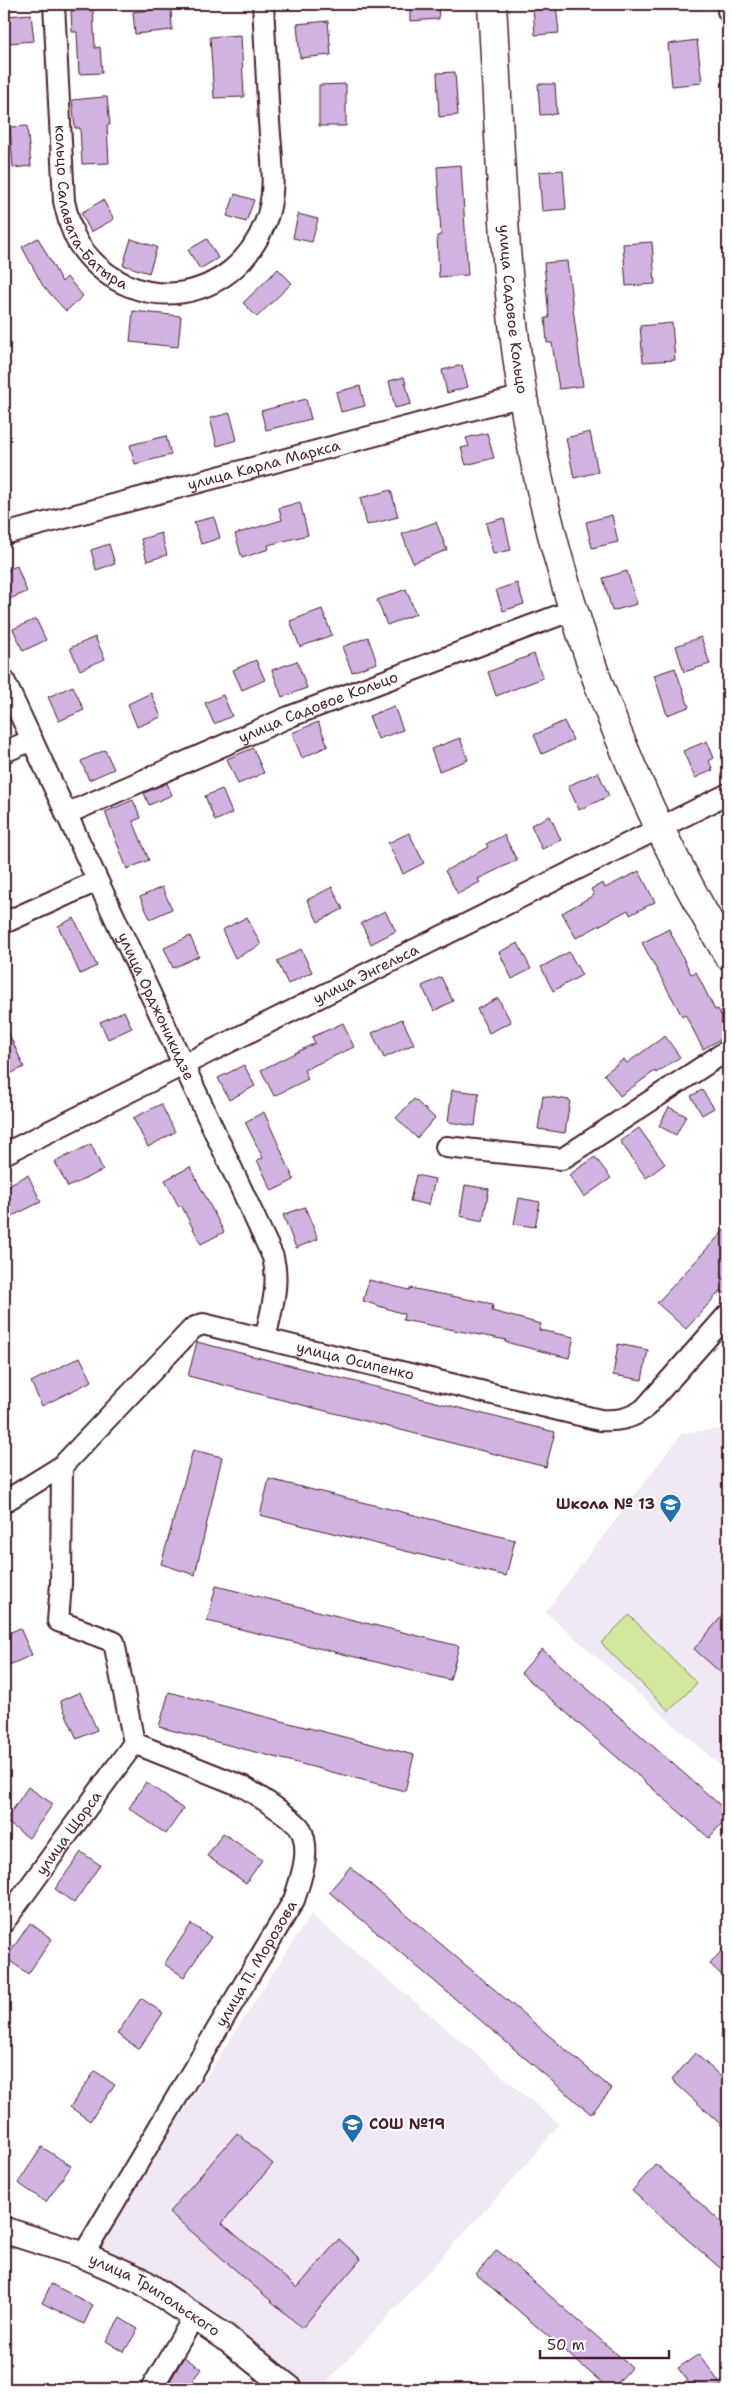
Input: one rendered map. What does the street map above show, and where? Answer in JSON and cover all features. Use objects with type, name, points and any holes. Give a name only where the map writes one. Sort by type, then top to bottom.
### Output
[{"type":"main road","name":"улица Садовое Кольцо","points":[[492,4],[508,260],[522,396],[544,501],[573,610],[612,721],[659,828],[728,955]]},
{"type":"street","name":"кольцо Салавата-Батыра","points":[[54,4],[64,201],[70,226],[82,249],[99,268],[120,283],[144,292],[170,294],[195,290],[219,280],[245,258],[256,245],[266,221],[272,176],[263,4]]},
{"type":"street","points":[[728,4],[728,11]]},
{"type":"street","name":"улица Карла Маркса","points":[[4,534],[522,396]]},
{"type":"street","name":"улица Садовое Кольцо","points":[[66,814],[291,716],[573,610]]},
{"type":"street","name":"улица Орджоникидзе","points":[[4,680],[273,1257],[276,1270],[276,1285],[265,1339]]},
{"type":"street","points":[[4,752],[32,740]]},
{"type":"street","name":"улица Энгельса","points":[[4,1154],[728,794]]},
{"type":"street","points":[[4,923],[97,881]]},
{"type":"street","points":[[446,1147],[562,1160],[728,1050]]},
{"type":"street","name":"улица Осипенко","points":[[4,1502],[62,1466],[193,1328],[203,1324],[600,1420],[615,1421],[626,1419],[644,1409],[728,1314]]},
{"type":"street","points":[[62,1466],[61,1584],[58,1621],[114,1642],[134,1743]]},
{"type":"street","name":"улица Щорса","points":[[4,1922],[134,1743]]},
{"type":"street","name":"улица П. Морозова","points":[[84,2254],[294,1900],[303,1869],[305,1843],[300,1827],[259,1796],[244,1786],[134,1743]]},
{"type":"street","name":"улица Трипольского","points":[[4,2230],[84,2254],[140,2280],[225,2337],[290,2389]]},
{"type":"street","points":[[151,2389],[194,2317]]},
{"type":"shaded area","name":"Школа № 13","points":[[728,1428],[728,1772],[545,1612],[682,1433]]},
{"type":"shaded area","name":"СОШ №19","points":[[311,1914],[559,2124],[528,2163],[321,2389],[307,2389],[224,2319],[98,2244]]},
{"type":"green space","points":[[629,1615],[697,1683],[669,1711],[601,1643]]},
{"type":"building","points":[[410,4],[438,4],[439,19],[410,21]]},
{"type":"building","points":[[556,4],[559,33],[535,35],[533,6]]},
{"type":"building","points":[[171,8],[172,30],[135,34],[133,12]]},
{"type":"building","points":[[93,10],[95,48],[100,47],[102,73],[79,74],[77,32],[72,32],[71,11]]},
{"type":"building","points":[[31,14],[34,41],[8,43],[5,16]]},
{"type":"building","points":[[328,21],[331,55],[300,58],[297,24]]},
{"type":"building","points":[[241,35],[244,97],[214,98],[210,37]]},
{"type":"building","points":[[697,40],[702,83],[672,86],[668,44]]},
{"type":"building","points":[[455,72],[458,115],[439,117],[437,73]]},
{"type":"building","points":[[346,84],[346,126],[319,126],[319,85]]},
{"type":"building","points":[[538,84],[555,84],[557,114],[540,115]]},
{"type":"building","points":[[107,97],[110,125],[107,125],[109,163],[82,164],[80,128],[75,128],[72,100]]},
{"type":"building","points":[[27,126],[31,166],[13,168],[10,127]]},
{"type":"building","points":[[461,165],[468,275],[439,277],[437,236],[441,235],[437,167]]},
{"type":"building","points":[[563,170],[566,209],[542,211],[539,172]]},
{"type":"building","points":[[235,194],[254,200],[246,222],[227,216]]},
{"type":"building","points":[[103,200],[114,219],[91,232],[81,213]]},
{"type":"building","points":[[298,214],[318,219],[312,242],[293,238]]},
{"type":"building","points":[[38,238],[62,282],[67,277],[83,296],[66,311],[43,286],[22,247]]},
{"type":"building","points":[[131,239],[157,247],[149,273],[123,265]]},
{"type":"building","points":[[207,239],[218,258],[200,269],[188,250]]},
{"type":"building","points":[[652,242],[655,284],[626,286],[623,244]]},
{"type":"building","points":[[567,261],[583,386],[559,389],[552,343],[547,343],[545,318],[549,318],[544,263]]},
{"type":"building","points":[[278,269],[292,283],[257,317],[243,303]]},
{"type":"building","points":[[133,311],[181,316],[178,347],[130,342]]},
{"type":"building","points":[[672,323],[675,360],[643,362],[640,326]]},
{"type":"building","points":[[462,365],[468,387],[447,393],[442,370]]},
{"type":"building","points":[[404,377],[411,404],[395,408],[389,381]]},
{"type":"building","points":[[360,386],[365,406],[341,412],[336,392]]},
{"type":"building","points":[[306,399],[311,419],[266,430],[261,411]]},
{"type":"building","points":[[230,413],[237,440],[217,446],[210,418]]},
{"type":"building","points":[[590,432],[598,472],[574,478],[566,438]]},
{"type":"building","points":[[487,433],[494,458],[466,465],[461,448],[469,446],[466,438]]},
{"type":"building","points":[[166,436],[171,455],[135,464],[130,445]]},
{"type":"building","points":[[391,490],[398,517],[367,525],[360,498]]},
{"type":"building","points":[[300,502],[308,535],[268,545],[269,549],[242,558],[235,534],[282,520],[279,508]]},
{"type":"building","points":[[612,515],[618,542],[592,548],[586,522]]},
{"type":"building","points":[[214,517],[220,538],[201,544],[194,522]]},
{"type":"building","points":[[504,518],[511,550],[493,554],[486,523]]},
{"type":"building","points":[[436,522],[447,550],[413,563],[402,534]]},
{"type":"building","points":[[161,533],[167,555],[147,561],[141,539]]},
{"type":"building","points":[[109,544],[115,564],[96,570],[91,550]]},
{"type":"building","points":[[17,566],[27,592],[4,601],[4,571]]},
{"type":"building","points":[[627,571],[637,604],[612,611],[603,578]]},
{"type":"building","points":[[517,583],[524,604],[503,611],[496,590]]},
{"type":"building","points":[[406,589],[416,614],[387,625],[377,600]]},
{"type":"building","points":[[322,609],[332,635],[300,647],[290,621]]},
{"type":"building","points":[[36,619],[46,640],[23,651],[13,629]]},
{"type":"building","points":[[95,637],[105,659],[80,670],[70,648]]},
{"type":"building","points":[[368,637],[377,663],[352,672],[342,647]]},
{"type":"building","points":[[701,637],[710,664],[684,672],[676,646]]},
{"type":"building","points":[[534,654],[543,678],[496,696],[488,672]]},
{"type":"building","points":[[256,660],[265,680],[242,690],[233,670]]},
{"type":"building","points":[[297,661],[307,688],[282,697],[272,670]]},
{"type":"building","points":[[675,668],[689,707],[667,715],[654,675]]},
{"type":"building","points":[[73,686],[84,710],[59,721],[48,697]]},
{"type":"building","points":[[151,693],[161,717],[137,727],[128,704]]},
{"type":"building","points":[[223,695],[232,716],[214,724],[205,703]]},
{"type":"building","points":[[394,706],[403,730],[378,739],[369,716]]},
{"type":"building","points":[[564,721],[573,740],[542,754],[534,735]]},
{"type":"building","points":[[318,722],[328,746],[302,758],[292,733]]},
{"type":"building","points":[[460,738],[468,760],[439,771],[431,749]]},
{"type":"building","points":[[707,741],[714,758],[709,761],[713,770],[695,778],[683,751]]},
{"type":"building","points":[[253,748],[264,773],[238,784],[227,759]]},
{"type":"building","points":[[105,750],[114,769],[89,780],[81,761]]},
{"type":"building","points":[[598,772],[609,796],[579,810],[568,786]]},
{"type":"building","points":[[167,783],[172,795],[149,805],[144,793]]},
{"type":"building","points":[[222,789],[232,813],[215,821],[205,796]]},
{"type":"building","points":[[133,800],[141,818],[133,821],[149,860],[127,869],[105,812]]},
{"type":"building","points":[[550,816],[561,840],[542,849],[531,825]]},
{"type":"building","points":[[409,833],[424,863],[403,874],[388,843]]},
{"type":"building","points":[[504,835],[517,860],[478,879],[480,882],[458,894],[445,871],[488,847],[486,844]]},
{"type":"building","points":[[639,871],[655,902],[630,915],[628,910],[576,938],[562,913],[594,895],[591,889],[603,883],[605,888]]},
{"type":"building","points":[[162,887],[172,909],[150,919],[140,897]]},
{"type":"building","points":[[332,887],[343,909],[318,922],[307,900]]},
{"type":"building","points":[[385,911],[396,931],[371,944],[361,923]]},
{"type":"building","points":[[247,917],[261,945],[235,958],[222,930]]},
{"type":"building","points":[[74,918],[97,966],[80,974],[58,926]]},
{"type":"building","points":[[669,929],[691,974],[696,972],[715,1010],[718,1009],[728,1028],[728,1035],[703,1049],[685,1014],[682,1016],[642,943]]},
{"type":"building","points":[[190,936],[199,956],[173,968],[164,948]]},
{"type":"building","points":[[518,943],[531,969],[512,979],[499,952]]},
{"type":"building","points":[[301,949],[312,972],[288,984],[277,961]]},
{"type":"building","points":[[569,952],[582,975],[553,991],[541,967]]},
{"type":"building","points":[[441,977],[453,1001],[434,1011],[422,986]]},
{"type":"building","points":[[498,998],[511,1022],[489,1033],[477,1009]]},
{"type":"building","points":[[124,1011],[132,1028],[108,1039],[100,1022]]},
{"type":"building","points":[[402,1019],[414,1044],[384,1058],[372,1033]]},
{"type":"building","points":[[4,1023],[24,1067],[4,1077]]},
{"type":"building","points":[[343,1023],[354,1047],[304,1070],[308,1079],[274,1096],[261,1070],[315,1043],[312,1037]]},
{"type":"building","points":[[665,1036],[680,1057],[656,1073],[655,1071],[620,1096],[604,1074],[624,1059],[627,1063]]},
{"type":"building","points":[[244,1065],[255,1086],[229,1100],[218,1078]]},
{"type":"building","points":[[452,1090],[479,1093],[475,1126],[448,1122]]},
{"type":"building","points":[[702,1090],[714,1108],[702,1115],[691,1096]]},
{"type":"building","points":[[543,1096],[570,1100],[565,1133],[538,1129]]},
{"type":"building","points":[[414,1099],[435,1118],[417,1138],[396,1118]]},
{"type":"building","points":[[161,1104],[175,1132],[148,1147],[133,1118]]},
{"type":"building","points":[[669,1107],[686,1116],[676,1135],[659,1126]]},
{"type":"building","points":[[264,1112],[294,1180],[272,1191],[257,1160],[263,1158],[245,1122]]},
{"type":"building","points":[[639,1128],[665,1164],[646,1178],[620,1141]]},
{"type":"building","points":[[91,1144],[103,1170],[68,1187],[55,1162]]},
{"type":"building","points":[[595,1157],[611,1178],[584,1197],[569,1175]]},
{"type":"building","points":[[190,1167],[224,1232],[201,1244],[181,1205],[179,1207],[165,1180]]},
{"type":"building","points":[[28,1175],[41,1202],[4,1220],[4,1187]]},
{"type":"building","points":[[416,1175],[435,1179],[429,1205],[410,1201]]},
{"type":"building","points":[[465,1185],[489,1189],[483,1221],[460,1216]]},
{"type":"building","points":[[519,1198],[540,1202],[535,1227],[514,1224]]},
{"type":"building","points":[[305,1207],[318,1239],[296,1248],[283,1215]]},
{"type":"building","points":[[728,1226],[728,1297],[721,1290],[686,1329],[657,1303]]},
{"type":"building","points":[[369,1280],[409,1290],[410,1288],[493,1304],[492,1311],[541,1324],[539,1330],[574,1337],[569,1358],[505,1342],[506,1340],[403,1320],[404,1314],[363,1301]]},
{"type":"building","points":[[197,1342],[555,1432],[546,1467],[188,1376]]},
{"type":"building","points":[[618,1344],[648,1350],[642,1380],[613,1375]]},
{"type":"building","points":[[80,1357],[92,1381],[42,1406],[31,1382]]},
{"type":"building","points":[[193,1450],[222,1457],[195,1575],[161,1564]]},
{"type":"building","points":[[269,1479],[515,1540],[506,1576],[260,1515]]},
{"type":"building","points":[[216,1586],[459,1646],[450,1680],[207,1621]]},
{"type":"building","points":[[728,1609],[728,1679],[694,1649]]},
{"type":"building","points":[[20,1628],[32,1655],[7,1666],[4,1658],[4,1635]]},
{"type":"building","points":[[542,1649],[728,1812],[728,1816],[709,1838],[521,1673]]},
{"type":"building","points":[[80,1692],[97,1730],[77,1739],[60,1701]]},
{"type":"building","points":[[169,1692],[414,1755],[405,1791],[159,1727]]},
{"type":"building","points":[[146,1782],[183,1809],[166,1834],[129,1808]]},
{"type":"building","points":[[28,1787],[53,1804],[29,1838],[5,1821]]},
{"type":"building","points":[[223,1833],[262,1860],[246,1883],[207,1856]]},
{"type":"building","points":[[81,1852],[100,1865],[74,1903],[55,1889]]},
{"type":"building","points":[[350,1867],[612,2089],[591,2114],[329,1892]]},
{"type":"building","points":[[30,1923],[52,1939],[28,1974],[6,1958]]},
{"type":"building","points":[[191,1924],[211,1937],[184,1977],[164,1964]]},
{"type":"building","points":[[728,1943],[728,1981],[710,1964]]},
{"type":"building","points":[[141,1998],[163,2013],[139,2049],[117,2034]]},
{"type":"building","points":[[695,2053],[728,2083],[728,2131],[672,2080]]},
{"type":"building","points":[[95,2071],[115,2085],[90,2121],[70,2107]]},
{"type":"building","points":[[237,2133],[273,2164],[222,2223],[297,2288],[339,2239],[361,2259],[302,2328],[169,2212]]},
{"type":"building","points":[[42,2147],[71,2166],[46,2202],[18,2183]]},
{"type":"building","points":[[656,2164],[728,2228],[728,2275],[632,2191]]},
{"type":"building","points":[[497,2250],[632,2367],[612,2389],[609,2389],[476,2274]]},
{"type":"building","points":[[51,2284],[93,2305],[84,2324],[42,2303]]},
{"type":"building","points":[[120,2318],[138,2329],[124,2352],[106,2341]]},
{"type":"building","points":[[699,2354],[724,2389],[693,2389],[678,2368]]},
{"type":"building","points":[[184,2357],[201,2369],[186,2389],[181,2389],[170,2381]]},
{"type":"place","name":"Школа № 13","points":[[671,1523]]},
{"type":"place","name":"СОШ №19","points":[[353,2143]]}]
